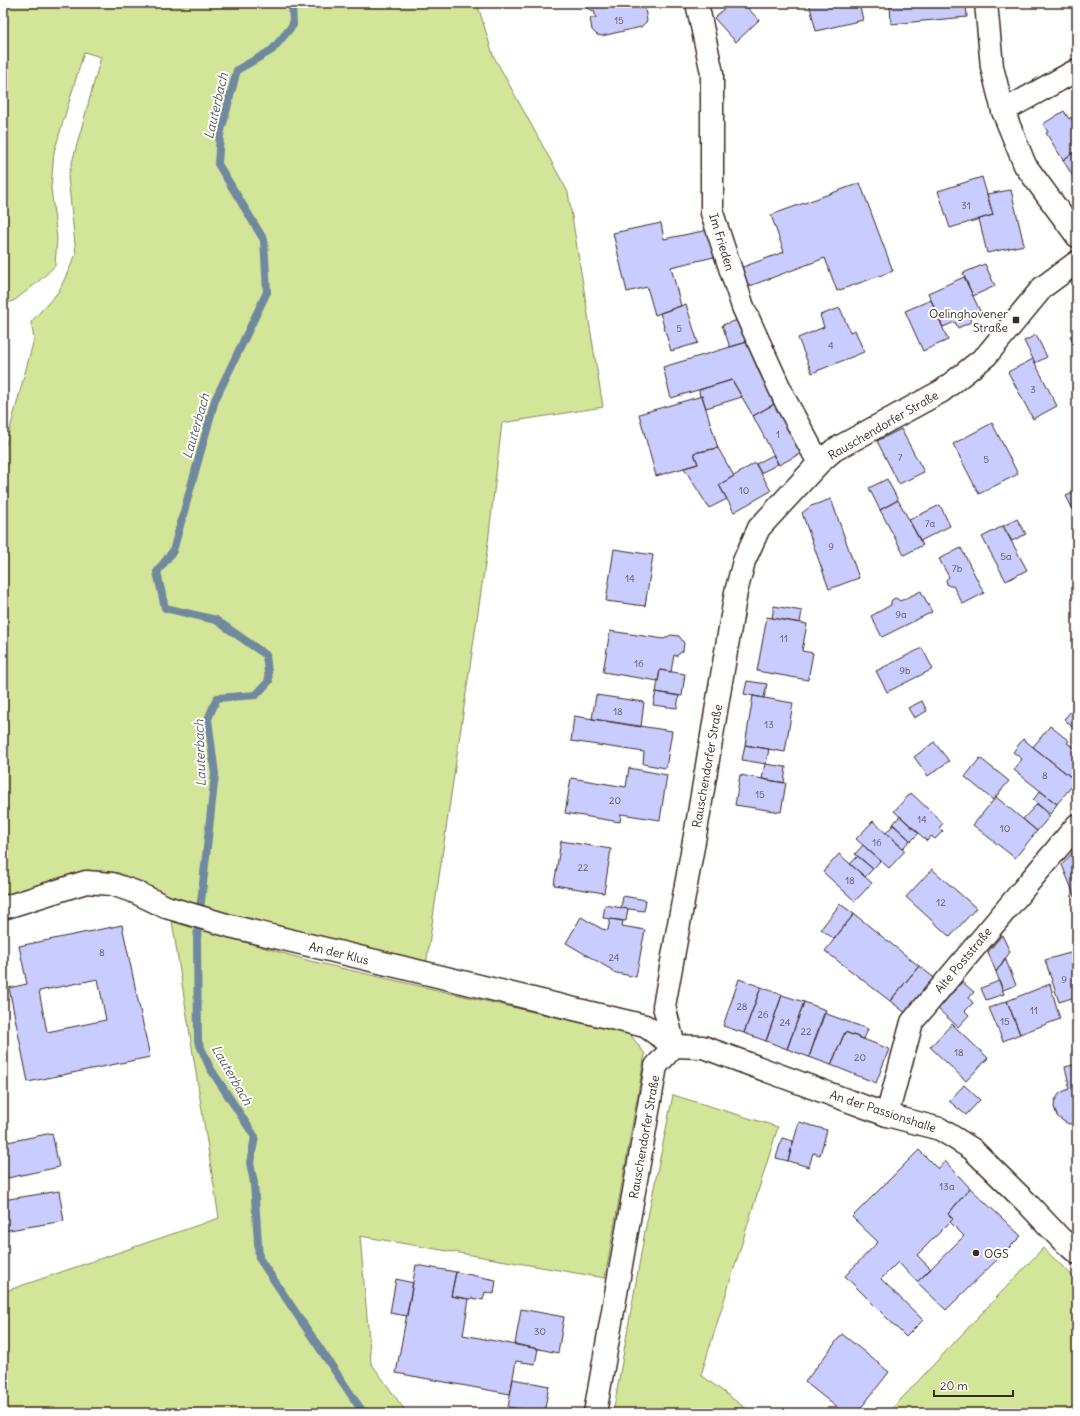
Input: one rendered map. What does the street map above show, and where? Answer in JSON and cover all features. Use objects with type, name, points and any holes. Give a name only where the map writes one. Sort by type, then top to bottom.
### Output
[{"type":"street","name":"Im Frieden","points":[[697,3],[712,73],[712,212],[742,307],[785,400],[819,463]]},
{"type":"street","points":[[986,3],[992,67],[1003,111],[1025,165],[1077,236]]},
{"type":"street","points":[[1003,111],[1077,70]]},
{"type":"street","name":"Rauschendorfer Straße","points":[[595,1413],[656,1066],[674,1046],[664,1006],[739,580],[744,561],[759,528],[819,463],[834,450],[942,391],[986,356],[1043,287],[1077,262]]},
{"type":"street","name":"Alte Poststraße","points":[[888,1115],[912,1022],[1077,825]]},
{"type":"street","name":"An der Klus","points":[[3,908],[86,882],[112,884],[135,892],[166,907],[230,926],[645,1026],[674,1046]]},
{"type":"street","name":"An der Passionshalle","points":[[674,1046],[703,1047],[888,1115],[940,1129],[972,1149],[1061,1239],[1077,1252]]},
{"type":"green space","points":[[3,3],[477,3],[493,55],[568,192],[603,407],[502,423],[487,551],[426,965],[229,915],[166,896],[119,873],[87,870],[3,896],[3,455],[34,339],[31,322],[59,291],[76,254],[68,177],[101,57],[84,52],[54,152],[51,188],[57,238],[55,266],[15,300],[3,305]]},
{"type":"green space","points":[[172,921],[310,961],[629,1033],[645,1054],[605,1278],[360,1236],[371,1363],[407,1413],[3,1413],[3,1292],[219,1218]]},
{"type":"green space","points":[[673,1095],[778,1127],[701,1375],[752,1413],[613,1413],[645,1231]]},
{"type":"green space","points":[[1043,1248],[1077,1280],[1077,1413],[888,1413]]},
{"type":"building","points":[[584,3],[644,3],[647,21],[641,27],[602,36],[597,35],[592,30],[590,18],[596,18],[594,11],[588,9]]},
{"type":"building","points":[[730,3],[743,3],[759,20],[736,42],[714,18]]},
{"type":"building","points":[[809,3],[859,3],[863,20],[816,31]]},
{"type":"building","points":[[890,3],[966,3],[967,17],[891,24]]},
{"type":"building","points":[[1064,111],[1069,119],[1071,117],[1077,127],[1077,150],[1063,160],[1046,133],[1048,132],[1043,124]]},
{"type":"building","points":[[1077,150],[1077,183],[1063,160]]},
{"type":"building","points":[[982,177],[993,215],[950,228],[938,191]]},
{"type":"building","points":[[860,183],[893,271],[837,291],[825,258],[747,287],[740,268],[784,252],[771,215]]},
{"type":"building","points":[[1011,190],[1024,245],[987,253],[979,219],[993,215],[987,194]]},
{"type":"building","points":[[661,223],[664,239],[708,230],[714,257],[671,267],[681,306],[655,315],[647,287],[627,292],[613,233]]},
{"type":"building","points":[[985,264],[995,286],[973,296],[963,273]]},
{"type":"building","points":[[964,277],[980,311],[969,316],[971,322],[958,328],[955,322],[943,327],[928,293]]},
{"type":"building","points":[[931,300],[948,340],[923,351],[905,311]]},
{"type":"building","points":[[686,304],[698,343],[671,351],[660,313]]},
{"type":"building","points":[[840,308],[850,332],[855,330],[864,352],[812,373],[798,338],[824,327],[820,315]]},
{"type":"building","points":[[738,320],[747,342],[730,347],[722,325]]},
{"type":"building","points":[[1077,333],[1077,349],[1070,336]]},
{"type":"building","points":[[1036,335],[1047,357],[1035,363],[1024,341]]},
{"type":"building","points":[[747,342],[759,372],[776,403],[753,416],[732,380],[671,398],[663,367]]},
{"type":"building","points":[[1033,359],[1057,406],[1033,419],[1008,372]]},
{"type":"building","points":[[732,380],[742,397],[706,408],[702,396],[700,397],[699,390]]},
{"type":"building","points":[[702,396],[718,448],[694,453],[698,464],[656,476],[639,414]]},
{"type":"building","points":[[776,403],[803,452],[779,465],[753,416]]},
{"type":"building","points":[[992,423],[1018,474],[979,494],[953,444]]},
{"type":"building","points":[[901,429],[924,472],[899,484],[877,441]]},
{"type":"building","points":[[718,448],[734,476],[719,485],[727,499],[709,508],[684,468],[698,464],[694,453]]},
{"type":"building","points":[[773,455],[778,464],[761,473],[756,464]]},
{"type":"building","points":[[755,463],[771,491],[734,512],[719,485]]},
{"type":"building","points":[[887,479],[898,500],[880,510],[869,488]]},
{"type":"building","points":[[1077,491],[1077,517],[1066,496]]},
{"type":"building","points":[[831,499],[859,578],[829,589],[802,513],[811,506]]},
{"type":"building","points":[[898,500],[923,545],[904,555],[880,510]]},
{"type":"building","points":[[940,505],[950,526],[920,541],[909,520]]},
{"type":"building","points":[[1017,519],[1026,534],[1012,541],[1003,526]]},
{"type":"building","points":[[1003,526],[1027,570],[1006,581],[982,537]]},
{"type":"building","points":[[961,548],[984,593],[963,604],[953,586],[949,586],[947,584],[946,580],[949,577],[939,559]]},
{"type":"building","points":[[614,549],[653,555],[645,606],[606,601]]},
{"type":"building","points":[[921,591],[932,612],[882,637],[871,616],[891,605],[891,601],[893,599],[896,598],[900,601]]},
{"type":"building","points":[[774,606],[802,611],[800,623],[772,618]]},
{"type":"building","points":[[767,617],[807,624],[802,651],[813,653],[808,680],[757,671]]},
{"type":"building","points":[[610,631],[664,639],[671,635],[679,636],[684,643],[683,651],[676,656],[674,655],[671,672],[660,670],[658,681],[603,672]]},
{"type":"building","points":[[922,648],[933,669],[887,692],[876,671]]},
{"type":"building","points":[[660,670],[685,674],[682,696],[656,692]]},
{"type":"building","points":[[747,681],[767,684],[764,698],[744,694]]},
{"type":"building","points":[[656,692],[679,696],[677,708],[653,705]]},
{"type":"building","points":[[596,695],[644,702],[641,727],[592,719]]},
{"type":"building","points":[[753,696],[793,703],[785,752],[745,745]]},
{"type":"building","points":[[922,701],[927,711],[914,718],[908,708]]},
{"type":"building","points":[[1077,704],[1077,714],[1072,710]]},
{"type":"building","points":[[1072,710],[1077,714],[1077,732],[1064,719]]},
{"type":"building","points":[[574,716],[672,731],[666,768],[643,764],[644,752],[571,741]]},
{"type":"building","points":[[1050,726],[1069,741],[1067,743],[1077,750],[1076,781],[1033,747]]},
{"type":"building","points":[[1023,739],[1076,781],[1057,804],[1014,770],[1022,759],[1013,752]]},
{"type":"building","points":[[1077,740],[1077,750],[1072,746]]},
{"type":"building","points":[[934,742],[949,761],[928,776],[914,757]]},
{"type":"building","points":[[745,745],[769,749],[766,764],[742,760]]},
{"type":"building","points":[[980,758],[1009,781],[993,800],[965,777]]},
{"type":"building","points":[[765,764],[786,767],[784,783],[762,779]]},
{"type":"building","points":[[629,768],[667,775],[660,820],[621,814],[620,822],[565,813],[571,778],[626,787]]},
{"type":"building","points":[[740,775],[786,783],[781,812],[735,805]]},
{"type":"building","points":[[1040,791],[1057,804],[1050,814],[1033,800]]},
{"type":"building","points":[[911,793],[943,823],[939,828],[943,831],[935,839],[931,836],[927,841],[894,811]]},
{"type":"building","points":[[996,797],[1037,831],[1015,858],[973,825]]},
{"type":"building","points":[[1037,804],[1050,816],[1037,831],[1023,819]]},
{"type":"building","points":[[900,816],[919,833],[911,841],[893,824]]},
{"type":"building","points":[[873,821],[905,851],[889,868],[856,839]]},
{"type":"building","points":[[893,825],[910,840],[903,848],[886,833]]},
{"type":"building","points":[[561,841],[611,849],[604,893],[554,885]]},
{"type":"building","points":[[863,845],[880,861],[873,869],[855,854]]},
{"type":"building","points":[[1077,847],[1077,902],[1062,865]]},
{"type":"building","points":[[839,854],[872,883],[855,901],[823,872]]},
{"type":"building","points":[[858,856],[873,869],[865,877],[850,864]]},
{"type":"building","points":[[932,869],[976,908],[950,937],[906,897]]},
{"type":"building","points":[[623,896],[646,900],[644,911],[621,908]]},
{"type":"building","points":[[840,904],[854,914],[834,939],[821,929]]},
{"type":"building","points":[[605,905],[628,909],[626,921],[603,918]]},
{"type":"building","points":[[854,914],[919,966],[890,1001],[825,951]]},
{"type":"building","points":[[581,917],[602,929],[608,930],[610,919],[623,921],[622,926],[645,930],[636,977],[612,972],[612,970],[566,943]]},
{"type":"building","points":[[122,925],[150,1057],[28,1082],[9,988],[27,984],[19,946]],"holes":[[[98,979],[106,1020],[47,1032],[39,991]]]},
{"type":"building","points":[[1002,935],[1010,952],[996,972],[988,952]]},
{"type":"building","points":[[1077,951],[1077,1003],[1075,997],[1059,1002],[1045,960]]},
{"type":"building","points":[[1005,958],[1016,985],[1003,990],[996,972]]},
{"type":"building","points":[[919,966],[937,980],[907,1014],[890,1001]]},
{"type":"building","points":[[739,979],[761,987],[744,1033],[723,1026]]},
{"type":"building","points":[[999,981],[1004,994],[986,1000],[981,988]]},
{"type":"building","points":[[962,982],[974,992],[969,998],[973,1003],[965,1011],[969,1015],[958,1027],[938,1009]]},
{"type":"building","points":[[1050,984],[1060,1019],[1020,1034],[1007,1001]]},
{"type":"building","points":[[761,987],[782,995],[766,1041],[744,1033]]},
{"type":"building","points":[[782,995],[804,1002],[787,1049],[766,1041]]},
{"type":"building","points":[[1007,1001],[1020,1034],[1003,1041],[989,1008]]},
{"type":"building","points":[[804,1002],[826,1010],[809,1057],[787,1049]]},
{"type":"building","points":[[824,1013],[868,1029],[864,1039],[845,1032],[831,1065],[809,1057]]},
{"type":"building","points":[[952,1024],[988,1058],[966,1081],[930,1047]]},
{"type":"building","points":[[845,1032],[889,1049],[876,1083],[831,1065]]},
{"type":"building","points":[[1077,1064],[1077,1123],[1069,1124],[1057,1116],[1054,1107],[1055,1100],[1060,1093],[1069,1089],[1065,1067]]},
{"type":"building","points":[[964,1085],[980,1100],[966,1115],[949,1101]]},
{"type":"building","points":[[799,1122],[827,1130],[820,1155],[813,1153],[809,1167],[788,1161]]},
{"type":"building","points":[[52,1133],[59,1167],[3,1179],[3,1143]]},
{"type":"building","points":[[782,1138],[793,1141],[788,1161],[776,1158]]},
{"type":"building","points":[[919,1150],[938,1169],[945,1161],[970,1188],[948,1214],[953,1219],[917,1255],[931,1269],[917,1282],[898,1262],[881,1279],[923,1320],[906,1337],[845,1276],[878,1242],[852,1217]]},
{"type":"building","name":"OGS","points":[[970,1188],[1021,1236],[946,1310],[917,1282],[964,1236],[950,1222],[953,1219],[948,1214]]},
{"type":"building","points":[[59,1191],[64,1221],[3,1231],[3,1200]]},
{"type":"building","points":[[416,1265],[456,1272],[451,1296],[469,1299],[463,1335],[538,1349],[535,1364],[516,1361],[510,1394],[396,1373]]},
{"type":"building","points":[[456,1272],[496,1280],[494,1294],[485,1292],[483,1300],[451,1296]]},
{"type":"building","points":[[396,1279],[413,1283],[407,1316],[390,1313]]},
{"type":"building","points":[[521,1309],[564,1317],[558,1353],[515,1344]]},
{"type":"building","points":[[842,1334],[889,1372],[857,1413],[844,1413],[805,1382]]},
{"type":"building","points":[[513,1379],[549,1386],[544,1413],[508,1407]]},
{"type":"waterway","name":"Lauterbach","points":[[292,3],[293,25],[272,50],[237,70],[220,135],[218,164],[264,240],[267,292],[215,400],[173,551],[157,572],[165,608],[216,620],[266,655],[269,681],[256,695],[217,698],[208,719],[215,774],[197,938],[198,1041],[210,1068],[255,1137],[250,1163],[254,1183],[259,1258],[364,1413]]},
{"type":"place","name":"Oelinghovener Straße","points":[[1016,320]]},
{"type":"place","name":"OGS","points":[[976,1253]]}]
